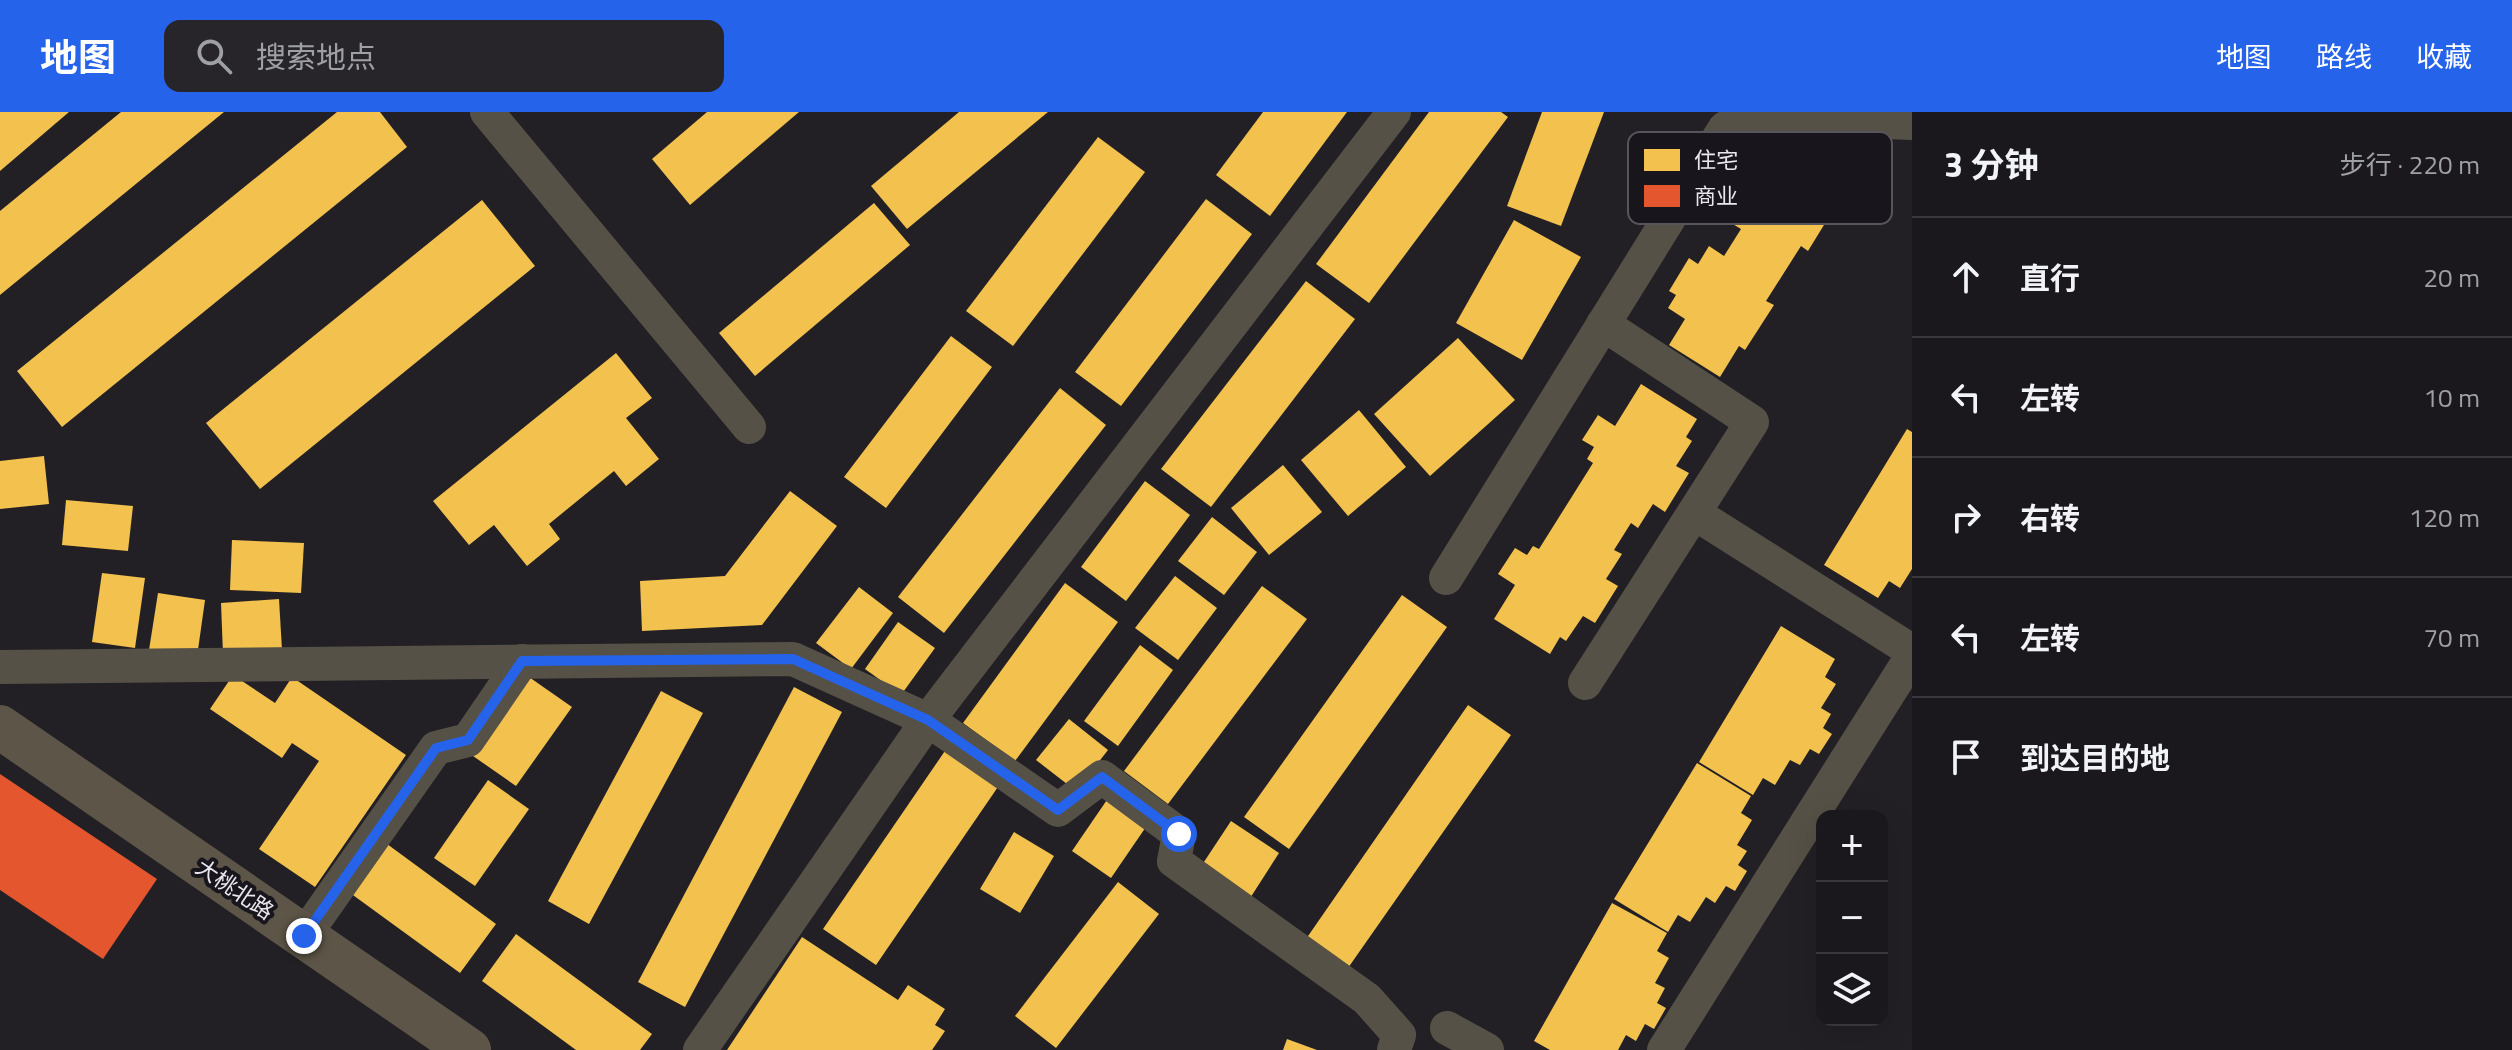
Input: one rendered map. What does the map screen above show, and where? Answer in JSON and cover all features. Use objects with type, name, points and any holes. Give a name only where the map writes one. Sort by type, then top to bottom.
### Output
[{"type":"street","points":[[487,112],[749,427]]},
{"type":"street","points":[[700,1050],[928,720],[1394,112]]},
{"type":"street","points":[[1723,132],[1748,117],[1912,123]]},
{"type":"street","points":[[1446,578],[1665,224]]},
{"type":"street","points":[[1585,683],[1752,422],[1603,324]]},
{"type":"street","points":[[1664,1050],[1912,653],[1694,513]]},
{"type":"street","points":[[0,667],[793,659],[928,720],[1058,810],[1102,777],[1179,834],[1174,861],[1367,999],[1399,1035],[1394,1050]]},
{"type":"street","points":[[304,936],[436,748],[468,740],[522,661]]},
{"type":"street","name":"大桃北路","points":[[0,727],[469,1050]]},
{"type":"street","points":[[1447,1028],[1487,1050]]},
{"type":"building: 住宅","points":[[0,112],[69,112],[0,171]]},
{"type":"building: 住宅","points":[[121,112],[224,112],[0,295],[0,211]]},
{"type":"building: 住宅","points":[[337,112],[380,112],[407,147],[62,427],[17,371]]},
{"type":"building: 住宅","points":[[707,112],[799,112],[690,205],[652,159]]},
{"type":"building: 住宅","points":[[959,112],[1048,112],[907,229],[871,186]]},
{"type":"building: 住宅","points":[[1263,112],[1347,112],[1270,216],[1216,175]]},
{"type":"building: 住宅","points":[[1429,112],[1501,112],[1508,117],[1369,303],[1316,264]]},
{"type":"building: 住宅","points":[[1542,112],[1604,112],[1561,226],[1507,206]]},
{"type":"building: 住宅","points":[[1098,137],[1145,172],[1013,346],[966,311]]},
{"type":"building: 住宅","points":[[1206,199],[1252,234],[1121,406],[1075,372]]},
{"type":"building: 住宅","points":[[482,200],[535,266],[260,489],[206,423]]},
{"type":"building: 住宅","points":[[874,203],[910,245],[755,376],[719,333]]},
{"type":"building: 住宅","points":[[1514,220],[1581,257],[1522,360],[1456,323]]},
{"type":"building: 住宅","points":[[1733,224],[1825,224],[1808,251],[1801,246],[1766,301],[1774,305],[1745,350],[1739,346],[1720,377],[1669,345],[1685,319],[1668,308],[1676,295],[1669,291],[1689,258],[1698,264],[1709,246],[1724,256],[1741,229]]},
{"type":"building: 住宅","points":[[1306,281],[1355,319],[1211,507],[1161,469]]},
{"type":"building: 住宅","points":[[951,336],[992,367],[886,508],[844,477]]},
{"type":"building: 住宅","points":[[1458,338],[1515,400],[1430,476],[1374,414]]},
{"type":"building: 住宅","points":[[616,353],[652,398],[626,418],[659,459],[626,486],[614,471],[549,524],[560,539],[527,566],[494,525],[469,545],[433,501]]},
{"type":"building: 住宅","points":[[1641,384],[1697,419],[1686,437],[1692,441],[1676,466],[1689,473],[1665,512],[1653,504],[1638,528],[1631,523],[1614,550],[1622,554],[1606,579],[1618,586],[1595,623],[1583,616],[1566,641],[1560,637],[1550,654],[1494,619],[1515,585],[1498,574],[1515,548],[1527,555],[1533,546],[1539,549],[1593,463],[1587,459],[1594,447],[1582,440],[1598,415],[1615,426]]},
{"type":"building: 住宅","points":[[1060,388],[1106,425],[944,633],[898,597]]},
{"type":"building: 住宅","points":[[1359,410],[1406,467],[1348,516],[1301,460]]},
{"type":"building: 住宅","points":[[1907,429],[1912,432],[1912,569],[1900,588],[1889,581],[1878,598],[1824,565]]},
{"type":"building: 住宅","points":[[44,456],[49,504],[0,509],[0,461]]},
{"type":"building: 住宅","points":[[1283,465],[1322,512],[1269,555],[1231,508]]},
{"type":"building: 住宅","points":[[1145,481],[1190,515],[1126,601],[1081,567]]},
{"type":"building: 住宅","points":[[790,491],[837,526],[762,625],[642,631],[640,581],[725,576]]},
{"type":"building: 住宅","points":[[66,500],[133,506],[128,551],[62,545]]},
{"type":"building: 住宅","points":[[1212,517],[1257,552],[1224,595],[1178,561]]},
{"type":"building: 住宅","points":[[232,540],[304,543],[301,593],[230,590]]},
{"type":"building: 住宅","points":[[102,573],[145,578],[135,648],[92,642]]},
{"type":"building: 住宅","points":[[1175,576],[1217,608],[1178,660],[1135,628]]},
{"type":"building: 住宅","points":[[1065,583],[1118,622],[1015,761],[963,723]]},
{"type":"building: 住宅","points":[[1262,586],[1307,619],[1168,804],[1124,771]]},
{"type":"building: 住宅","points":[[859,587],[893,613],[851,669],[816,643]]},
{"type":"building: 住宅","points":[[158,593],[205,600],[197,657],[149,650]]},
{"type":"building: 住宅","points":[[1402,595],[1447,627],[1289,849],[1244,817]]},
{"type":"building: 住宅","points":[[279,599],[282,650],[223,654],[221,603]]},
{"type":"building: 住宅","points":[[898,622],[935,648],[901,695],[865,669]]},
{"type":"building: 住宅","points":[[1781,626],[1835,659],[1825,677],[1836,684],[1821,708],[1831,714],[1823,728],[1832,734],[1819,754],[1810,749],[1800,765],[1790,760],[1775,785],[1763,778],[1753,795],[1699,762]]},
{"type":"building: 住宅","points":[[1140,645],[1173,670],[1118,746],[1084,721]]},
{"type":"building: 住宅","points":[[233,675],[275,703],[292,677],[406,755],[315,887],[259,849],[319,761],[292,743],[282,758],[210,709]]},
{"type":"building: 住宅","points":[[529,677],[572,707],[516,786],[473,756]]},
{"type":"building: 住宅","points":[[794,687],[842,712],[685,1007],[638,982]]},
{"type":"building: 住宅","points":[[661,691],[703,713],[589,924],[548,901]]},
{"type":"building: 住宅","points":[[1468,705],[1511,735],[1348,968],[1306,939]]},
{"type":"building: 住宅","points":[[1069,719],[1108,750],[1076,791],[1036,760]]},
{"type":"building: 住宅","points":[[949,745],[1002,781],[876,965],[823,929]]},
{"type":"building: 住宅","points":[[1697,763],[1751,796],[1741,813],[1752,820],[1737,845],[1747,851],[1738,865],[1747,871],[1735,891],[1726,886],[1715,903],[1706,897],[1690,922],[1678,915],[1668,932],[1614,899]]},
{"type":"building: 住宅","points":[[488,780],[529,809],[475,886],[434,858]]},
{"type":"building: 住宅","points":[[1111,794],[1150,821],[1111,878],[1072,851]]},
{"type":"building: 住宅","points":[[1231,821],[1279,853],[1245,906],[1196,874]]},
{"type":"building: 住宅","points":[[1014,832],[1054,856],[1020,913],[980,889]]},
{"type":"building: 住宅","points":[[383,841],[496,924],[460,973],[346,890]]},
{"type":"building: 住宅","points":[[1118,882],[1159,914],[1056,1048],[1015,1016]]},
{"type":"building: 住宅","points":[[1612,903],[1667,933],[1657,951],[1669,958],[1655,983],[1665,988],[1657,1003],[1666,1008],[1654,1029],[1645,1024],[1636,1041],[1626,1035],[1618,1050],[1550,1050],[1534,1041]]},
{"type":"building: 住宅","points":[[516,934],[652,1034],[640,1050],[576,1050],[482,981]]},
{"type":"building: 住宅","points":[[802,937],[898,1000],[908,985],[945,1009],[935,1025],[945,1031],[932,1050],[727,1050]]},
{"type":"building: 住宅","points":[[1287,1039],[1317,1050],[1283,1050]]},
{"type":"building: 商业","points":[[0,774],[157,879],[103,959],[0,890]]},
{"type":"route","points":[[304,936],[436,748],[468,740],[522,661],[793,659],[928,720],[1058,810],[1102,777],[1179,834]]}]
